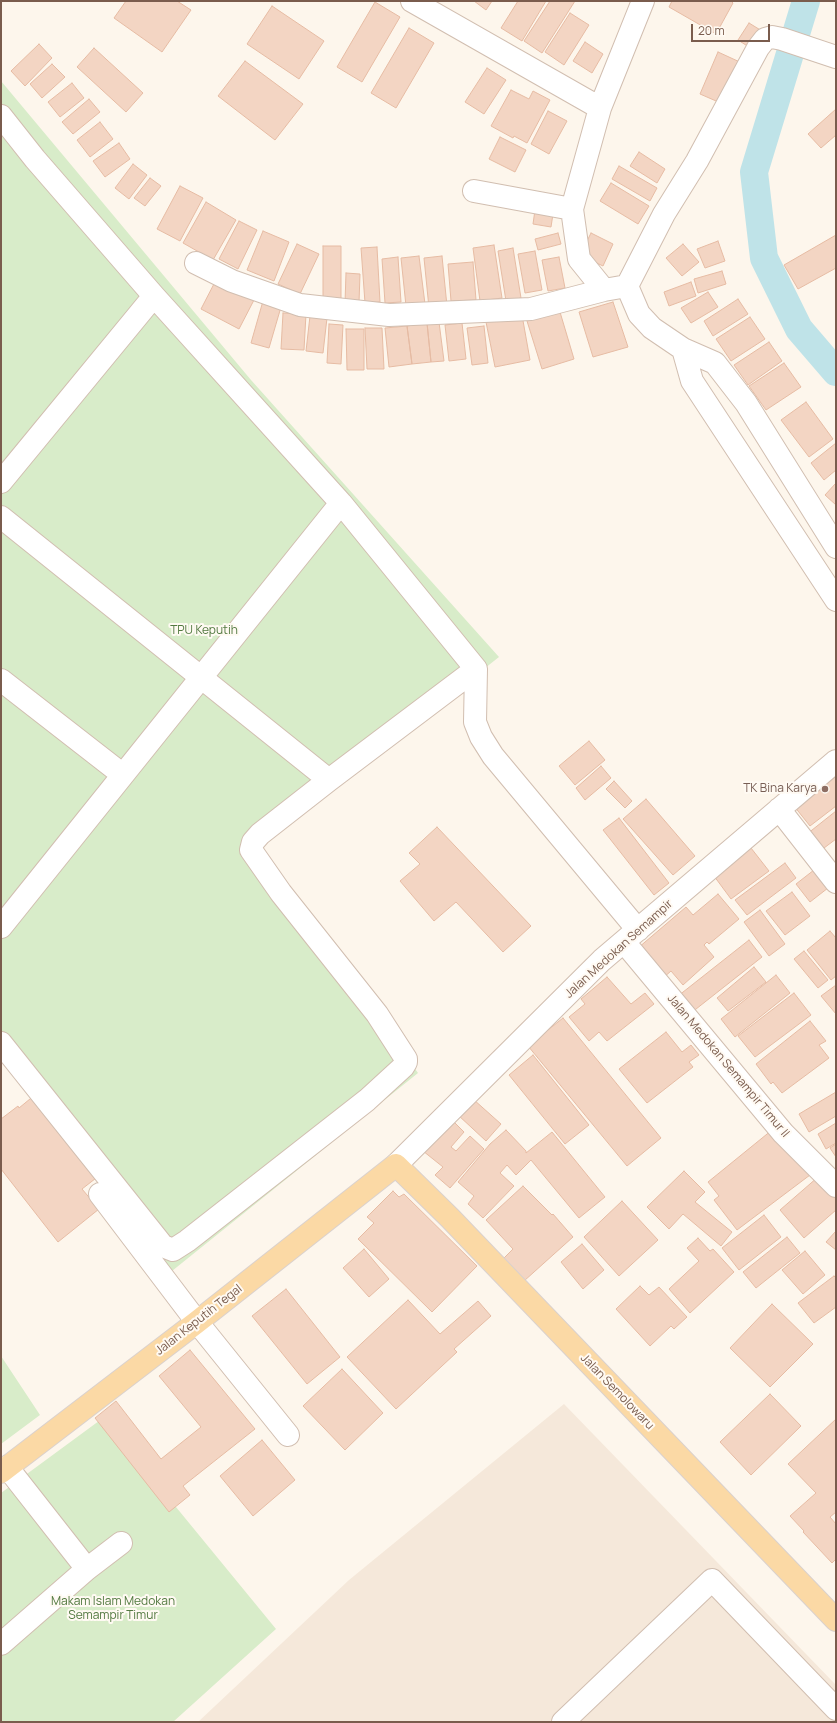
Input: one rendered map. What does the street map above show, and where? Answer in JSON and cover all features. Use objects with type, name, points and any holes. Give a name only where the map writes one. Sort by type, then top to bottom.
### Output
[{"type":"main road","name":"Jalan Keputih Tegal","points":[[4,1469],[197,1322],[396,1165]]},
{"type":"main road","name":"Jalan Semolowaru","points":[[396,1165],[450,1218],[836,1620]]},
{"type":"street","points":[[412,1],[600,108]]},
{"type":"street","points":[[604,290],[579,259],[572,209],[600,108],[643,1]]},
{"type":"street","points":[[627,286],[664,214],[697,161],[758,48],[765,39],[772,37],[836,57]]},
{"type":"street","points":[[1,116],[35,159],[154,296],[341,503],[476,669],[329,780],[260,834],[253,842],[251,850],[281,893],[377,1014],[406,1059],[403,1067],[367,1100],[187,1241],[173,1250],[163,1246],[1,1043]]},
{"type":"street","points":[[474,191],[572,209]]},
{"type":"street","points":[[196,263],[232,281],[300,305],[389,315],[531,309],[604,290],[627,286]]},
{"type":"street","points":[[627,286],[639,314],[652,328],[683,349],[715,363],[746,403],[836,547]]},
{"type":"street","points":[[1,482],[154,296]]},
{"type":"street","points":[[683,349],[692,381],[836,600]]},
{"type":"street","points":[[1,927],[341,503]]},
{"type":"street","points":[[1,517],[329,780]]},
{"type":"street","name":"Jalan Medokan Semampir Timur II","points":[[476,669],[474,722],[481,737],[493,756],[783,1133],[836,1186]]},
{"type":"street","points":[[1,680],[123,775]]},
{"type":"street","name":"Jalan Medokan Semampir","points":[[396,1165],[602,960],[836,761]]},
{"type":"street","points":[[779,809],[836,882]]},
{"type":"street","points":[[100,1194],[197,1322],[288,1435]]},
{"type":"street","points":[[4,1469],[87,1569]]},
{"type":"street","points":[[1,1644],[87,1569],[121,1543]]},
{"type":"street","points":[[563,1722],[712,1580],[836,1709]]},
{"type":"shaded area","points":[[564,1404],[836,1685],[836,1722],[198,1722],[349,1580]]},
{"type":"green space","name":"TPU Keputih","points":[[1,81],[251,380],[499,657],[258,847],[418,1073],[172,1271],[1,1053]]},
{"type":"green space","points":[[1,1356],[40,1415],[1,1444]]},
{"type":"green space","name":"Makam Islam Medokan Semampir Timur","points":[[103,1418],[276,1629],[173,1722],[3,1722],[1,1719],[1,1493]]},
{"type":"building","points":[[126,1],[177,1],[191,10],[162,52],[114,18]]},
{"type":"building","points":[[474,1],[492,1],[486,10]]},
{"type":"building","points":[[518,1],[546,1],[522,41],[501,28]]},
{"type":"building","points":[[550,1],[575,1],[542,53],[524,41]]},
{"type":"building","points":[[672,1],[731,1],[733,3],[716,34],[669,7]]},
{"type":"building","points":[[375,2],[400,17],[362,82],[337,67]]},
{"type":"building","points":[[272,6],[324,41],[299,79],[247,44]]},
{"type":"building","points":[[570,13],[589,25],[564,65],[545,52]]},
{"type":"building","points":[[749,23],[762,31],[752,49],[738,40]]},
{"type":"building","points":[[409,28],[434,43],[396,108],[371,93]]},
{"type":"building","points":[[585,42],[603,54],[592,73],[573,61]]},
{"type":"building","points":[[39,44],[52,58],[25,86],[11,71]]},
{"type":"building","points":[[94,48],[143,93],[126,112],[77,67]]},
{"type":"building","points":[[718,52],[742,63],[723,104],[700,94]]},
{"type":"building","points":[[245,61],[303,104],[275,140],[218,96]]},
{"type":"building","points":[[52,64],[65,77],[42,98],[30,84]]},
{"type":"building","points":[[487,68],[506,80],[484,114],[465,102]]},
{"type":"building","points":[[72,83],[84,98],[60,117],[48,102]]},
{"type":"building","points":[[511,90],[529,99],[533,91],[550,100],[527,143],[514,136],[513,138],[491,126]]},
{"type":"building","points":[[89,99],[100,112],[73,134],[62,122]]},
{"type":"building","points":[[836,109],[836,135],[821,148],[808,134]]},
{"type":"building","points":[[548,111],[567,121],[549,154],[531,144]]},
{"type":"building","points":[[100,122],[113,139],[90,157],[77,140]]},
{"type":"building","points":[[500,137],[526,150],[515,172],[489,159]]},
{"type":"building","points":[[119,143],[130,159],[105,177],[93,161]]},
{"type":"building","points":[[639,152],[665,169],[657,183],[630,166]]},
{"type":"building","points":[[133,164],[147,175],[129,199],[115,188]]},
{"type":"building","points":[[619,166],[657,188],[650,201],[612,179]]},
{"type":"building","points":[[150,178],[161,186],[145,206],[134,198]]},
{"type":"building","points":[[611,183],[649,206],[638,224],[600,201]]},
{"type":"building","points":[[180,186],[203,198],[180,241],[157,229]]},
{"type":"building","points":[[206,202],[236,220],[213,260],[183,243]]},
{"type":"building","points":[[535,210],[553,214],[551,227],[533,224]]},
{"type":"building","points":[[239,221],[257,230],[238,269],[219,259]]},
{"type":"building","points":[[263,231],[289,242],[274,281],[247,270]]},
{"type":"building","points":[[558,233],[561,244],[538,250],[535,239]]},
{"type":"building","points":[[591,233],[613,244],[603,266],[580,255]]},
{"type":"building","points":[[836,235],[836,268],[798,289],[784,265]]},
{"type":"building","points":[[718,241],[725,261],[705,268],[697,249]]},
{"type":"building","points":[[297,244],[319,254],[300,294],[278,284]]},
{"type":"building","points":[[683,244],[699,262],[682,276],[666,258]]},
{"type":"building","points":[[494,245],[502,298],[480,301],[473,248]]},
{"type":"building","points":[[323,246],[341,246],[341,299],[323,299]]},
{"type":"building","points":[[377,247],[380,302],[365,303],[361,248]]},
{"type":"building","points":[[513,248],[521,298],[506,301],[498,251]]},
{"type":"building","points":[[535,251],[542,290],[525,293],[518,254]]},
{"type":"building","points":[[419,256],[425,304],[406,306],[401,258]]},
{"type":"building","points":[[442,256],[447,306],[429,308],[424,258]]},
{"type":"building","points":[[398,257],[401,302],[385,303],[382,259]]},
{"type":"building","points":[[559,257],[565,288],[548,291],[542,260]]},
{"type":"building","points":[[473,262],[476,300],[451,301],[448,264]]},
{"type":"building","points":[[722,271],[726,284],[698,293],[694,279]]},
{"type":"building","points":[[346,273],[360,274],[359,303],[345,303]]},
{"type":"building","points":[[216,280],[254,300],[239,329],[201,309]]},
{"type":"building","points":[[691,282],[696,296],[669,306],[664,292]]},
{"type":"building","points":[[708,292],[718,307],[691,323],[681,308]]},
{"type":"building","points":[[738,299],[748,314],[713,336],[704,321]]},
{"type":"building","points":[[263,301],[281,307],[269,348],[251,343]]},
{"type":"building","points":[[613,302],[628,347],[593,357],[579,312]]},
{"type":"building","points":[[560,312],[574,359],[542,369],[527,321]]},
{"type":"building","points":[[283,313],[306,314],[304,350],[281,349]]},
{"type":"building","points":[[522,315],[530,360],[495,367],[486,322]]},
{"type":"building","points":[[310,316],[327,318],[323,353],[306,351]]},
{"type":"building","points":[[750,317],[765,339],[731,361],[716,339]]},
{"type":"building","points":[[439,322],[444,361],[431,362],[427,323]]},
{"type":"building","points":[[427,323],[431,362],[412,364],[407,326]]},
{"type":"building","points":[[462,323],[466,359],[449,361],[445,325]]},
{"type":"building","points":[[329,324],[343,325],[341,364],[327,363]]},
{"type":"building","points":[[407,326],[412,364],[389,367],[385,328]]},
{"type":"building","points":[[484,326],[488,363],[472,365],[467,328]]},
{"type":"building","points":[[365,328],[382,328],[384,369],[367,369]]},
{"type":"building","points":[[346,329],[364,329],[364,370],[347,370]]},
{"type":"building","points":[[769,342],[782,361],[748,385],[734,365]]},
{"type":"building","points":[[784,363],[801,387],[766,410],[749,386]]},
{"type":"building","points":[[806,402],[833,439],[809,457],[781,420]]},
{"type":"building","points":[[836,443],[836,470],[824,480],[811,463]]},
{"type":"building","points":[[836,483],[836,505],[825,495]]},
{"type":"building","points":[[589,741],[605,760],[575,785],[559,766]]},
{"type":"building","points":[[601,766],[611,778],[585,800],[576,788]]},
{"type":"building","name":"TK Bina Karya","points":[[836,773],[836,806],[810,826],[794,806]]},
{"type":"building","points":[[614,781],[632,801],[625,808],[606,789]]},
{"type":"building","points":[[646,799],[695,856],[673,875],[623,819]]},
{"type":"building","points":[[836,811],[836,839],[820,851],[807,834]]},
{"type":"building","points":[[619,818],[669,883],[654,895],[603,830]]},
{"type":"building","points":[[437,827],[531,926],[503,952],[456,902],[434,921],[400,881],[420,864],[409,853]]},
{"type":"building","points":[[751,848],[769,871],[731,899],[714,876]]},
{"type":"building","points":[[785,863],[796,878],[747,915],[735,900]]},
{"type":"building","points":[[814,870],[828,888],[810,902],[796,884]]},
{"type":"building","points":[[792,892],[810,916],[785,935],[766,911]]},
{"type":"building","points":[[718,894],[739,919],[709,944],[707,942],[704,945],[714,957],[683,985],[671,971],[663,978],[638,948],[686,907],[693,915]]},
{"type":"building","points":[[760,910],[785,944],[769,956],[744,922]]},
{"type":"building","points":[[830,931],[836,938],[836,976],[831,980],[807,950]]},
{"type":"building","points":[[749,940],[762,957],[691,1013],[678,996]]},
{"type":"building","points":[[804,951],[828,980],[818,988],[794,959]]},
{"type":"building","points":[[754,967],[766,982],[728,1011],[717,998]]},
{"type":"building","points":[[776,975],[790,993],[735,1037],[721,1019]]},
{"type":"building","points":[[607,977],[631,1004],[645,993],[654,1004],[607,1041],[599,1032],[589,1041],[569,1017],[585,1004],[581,999]]},
{"type":"building","points":[[836,985],[836,1014],[821,996]]},
{"type":"building","points":[[794,993],[811,1015],[755,1057],[738,1036]]},
{"type":"building","points":[[563,1018],[661,1138],[627,1166],[528,1046]]},
{"type":"building","points":[[810,1021],[826,1041],[819,1045],[829,1058],[782,1093],[773,1082],[771,1084],[756,1064]]},
{"type":"building","points":[[666,1032],[682,1052],[691,1045],[699,1055],[689,1062],[693,1067],[647,1103],[619,1069]]},
{"type":"building","points":[[533,1055],[589,1125],[565,1144],[509,1075]]},
{"type":"building","points":[[836,1092],[836,1116],[809,1132],[799,1114]]},
{"type":"building","points":[[36,1094],[100,1175],[82,1189],[99,1209],[58,1242],[1,1169],[1,1119],[18,1106],[19,1108]]},
{"type":"building","points":[[473,1099],[501,1124],[486,1141],[458,1115]]},
{"type":"building","points":[[452,1120],[464,1132],[451,1147],[456,1151],[470,1136],[484,1149],[450,1188],[435,1175],[443,1167],[423,1151]]},
{"type":"building","points":[[836,1123],[836,1143],[826,1149],[818,1134]]},
{"type":"building","points":[[506,1130],[526,1151],[526,1153],[552,1132],[605,1197],[579,1218],[531,1160],[516,1175],[507,1165],[500,1173],[514,1186],[483,1218],[468,1204],[474,1196],[458,1182],[490,1144]]},
{"type":"building","points":[[772,1130],[810,1175],[737,1230],[714,1200],[719,1196],[708,1182]]},
{"type":"building","points":[[836,1144],[836,1157],[830,1148]]},
{"type":"building","points":[[684,1171],[705,1192],[695,1202],[732,1232],[721,1246],[683,1214],[669,1229],[647,1207]]},
{"type":"building","points":[[818,1177],[836,1198],[836,1210],[804,1238],[780,1210]]},
{"type":"building","points":[[523,1186],[552,1215],[553,1214],[573,1237],[524,1281],[503,1259],[513,1249],[486,1220]]},
{"type":"building","points":[[393,1191],[399,1197],[404,1194],[477,1266],[432,1312],[358,1239],[374,1223],[367,1217]]},
{"type":"building","points":[[622,1201],[658,1240],[619,1276],[584,1237]]},
{"type":"building","points":[[764,1215],[781,1237],[739,1270],[722,1248]]},
{"type":"building","points":[[836,1231],[836,1250],[826,1242]]},
{"type":"building","points":[[787,1237],[800,1253],[756,1288],[743,1272]]},
{"type":"building","points":[[698,1238],[710,1251],[713,1249],[734,1272],[690,1313],[669,1289],[699,1261],[687,1248]]},
{"type":"building","points":[[582,1244],[604,1270],[583,1289],[561,1262]]},
{"type":"building","points":[[364,1249],[389,1279],[369,1297],[343,1268]]},
{"type":"building","points":[[805,1251],[825,1275],[803,1294],[782,1270]]},
{"type":"building","points":[[834,1276],[836,1278],[836,1307],[814,1323],[798,1303]]},
{"type":"building","points":[[640,1286],[649,1295],[659,1287],[687,1317],[674,1329],[671,1326],[650,1346],[616,1309]]},
{"type":"building","points":[[286,1289],[340,1357],[307,1384],[252,1316]]},
{"type":"building","points":[[408,1300],[440,1334],[478,1301],[491,1316],[454,1349],[457,1352],[396,1409],[347,1357]]},
{"type":"building","points":[[772,1304],[813,1344],[770,1387],[730,1348]]},
{"type":"building","points":[[190,1350],[255,1429],[183,1486],[190,1495],[169,1512],[95,1418],[116,1401],[161,1459],[201,1427],[159,1376]]},
{"type":"building","points":[[342,1369],[383,1413],[345,1450],[303,1406]]},
{"type":"building","points":[[770,1394],[801,1426],[751,1475],[720,1442]]},
{"type":"building","points":[[836,1419],[836,1512],[830,1517],[836,1524],[836,1559],[832,1563],[790,1516],[816,1493],[788,1464]]},
{"type":"building","points":[[262,1440],[295,1480],[253,1516],[220,1476]]},
{"type":"waterway","points":[[806,1],[754,172],[764,258],[799,329],[836,372]]},
{"type":"place","name":"TK Bina Karya","points":[[825,789]]}]
